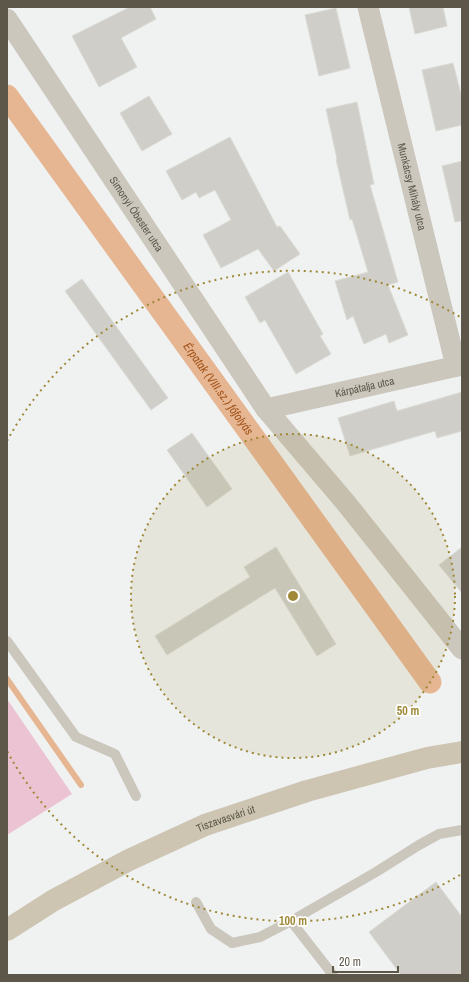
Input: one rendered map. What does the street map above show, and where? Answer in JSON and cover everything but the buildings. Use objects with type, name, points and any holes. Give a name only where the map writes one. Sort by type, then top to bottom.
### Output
[{"type":"main road","name":"Tiszavasvári út","points":[[7,930],[54,900],[129,860],[205,825],[307,791],[427,758],[462,752]]},
{"type":"street","name":"Munkácsy Mihály utca","points":[[368,7],[459,366]]},
{"type":"street","name":"Simonyi Óbester utca","points":[[7,19],[266,409],[346,503],[462,649]]},
{"type":"street","name":"Kárpátalja utca","points":[[266,409],[459,366]]},
{"type":"lane","points":[[7,641],[76,737],[115,754],[136,796]]},
{"type":"lane","points":[[196,902],[211,929],[232,943],[260,937],[292,921],[439,834],[462,830]]},
{"type":"lane","points":[[292,921],[333,975]]},
{"type":"shaded area","points":[[7,699],[72,794],[7,835]]},
{"type":"waterway","name":"Érpatak (VIII.sz.) főfolyás","points":[[7,96],[430,682]]},
{"type":"waterway","points":[[7,679],[81,785]]}]
